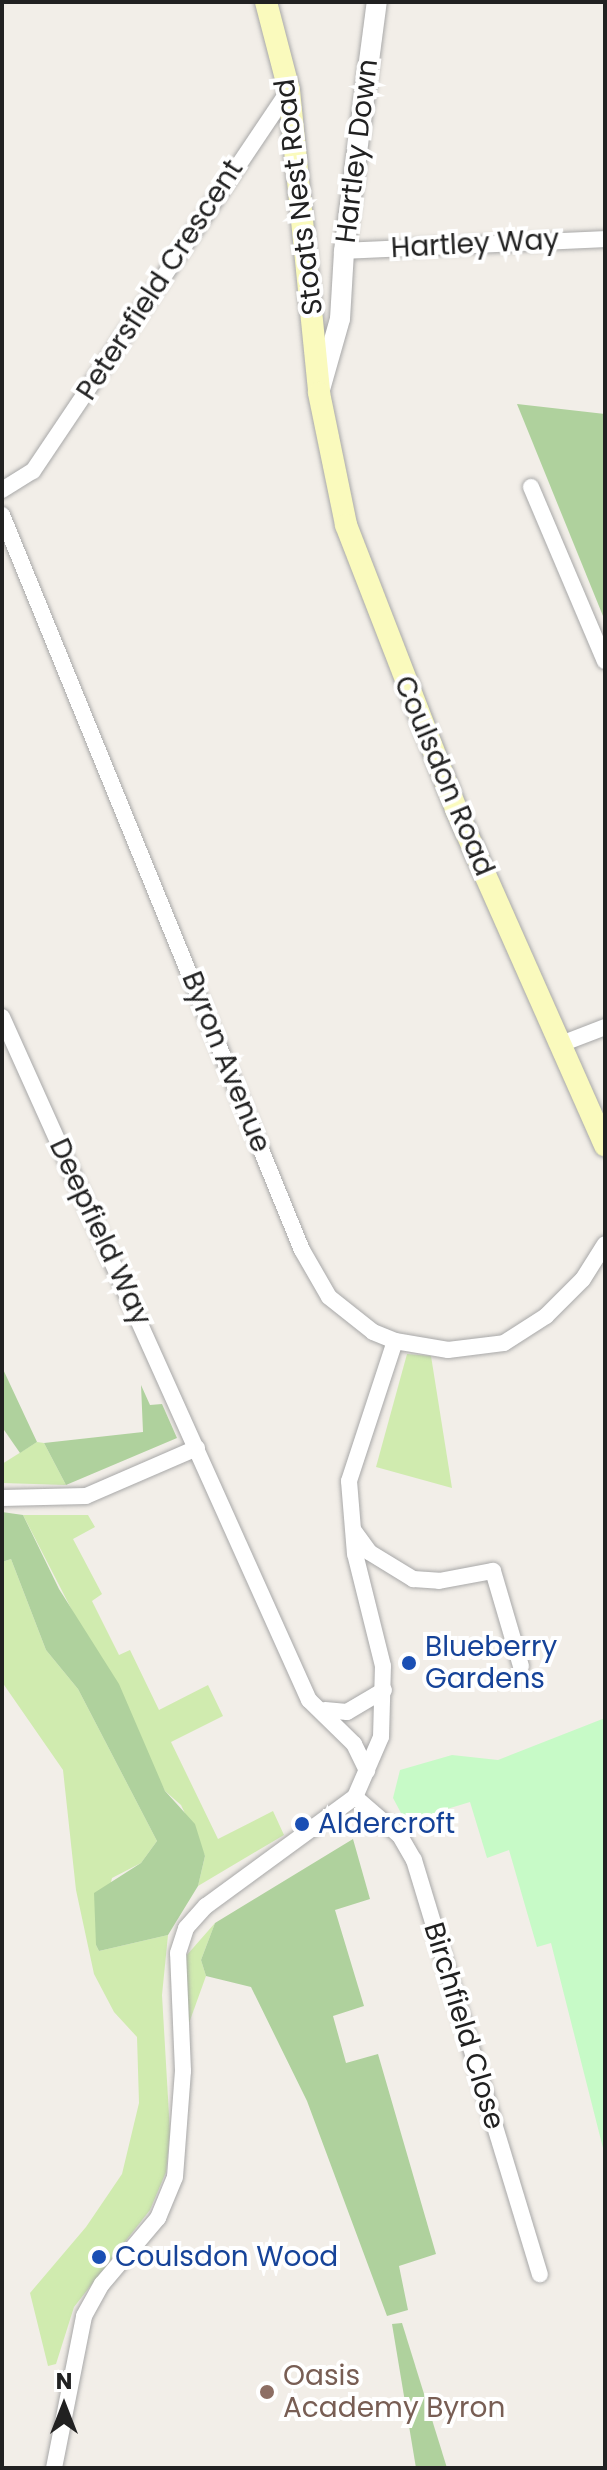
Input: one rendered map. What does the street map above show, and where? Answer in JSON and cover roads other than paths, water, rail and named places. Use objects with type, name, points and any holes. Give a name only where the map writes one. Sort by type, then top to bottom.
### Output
[{"type":"main road","name":"Stoats Nest Road","points":[[266,2],[289,90],[319,393]]},
{"type":"main road","name":"Coulsdon Road","points":[[319,393],[336,484],[370,597],[456,809],[605,1146]]},
{"type":"street","name":"Hartley Down","points":[[319,393],[340,319],[344,251],[377,2]]},
{"type":"street","name":"Petersfield Crescent","points":[[2,490],[33,471],[289,90]]},
{"type":"street","name":"Hartley Way","points":[[344,251],[605,239]]},
{"type":"street","points":[[531,487],[605,661]]},
{"type":"street","name":"Byron Avenue","points":[[2,515],[302,1250],[329,1297],[373,1332],[395,1341],[448,1350],[504,1343],[546,1316],[583,1279],[605,1244]]},
{"type":"street","name":"Deepfield Way","points":[[2,1017],[197,1448]]},
{"type":"street","points":[[561,1044],[605,1027]]},
{"type":"street","points":[[54,2468],[84,2316],[102,2284],[158,2218],[175,2177],[183,2071],[178,1953],[186,1928],[206,1906],[355,1797],[381,1737],[384,1690],[375,1619],[354,1530],[349,1481],[395,1341]]},
{"type":"street","points":[[2,1498],[86,1496],[197,1448],[309,1700],[325,1710],[354,1744],[367,1771]]},
{"type":"street","points":[[354,1530],[369,1552],[413,1579],[439,1581],[493,1571],[521,1666]]},
{"type":"street","points":[[325,1710],[347,1712],[384,1690]]},
{"type":"street","name":"Birchfield Close","points":[[355,1797],[400,1836],[414,1860],[540,2274]]},
{"type":"place","name":"Blueberry Gardens","points":[[409,1663]]},
{"type":"place","name":"Aldercroft","points":[[302,1824]]},
{"type":"place","name":"Coulsdon Wood","points":[[99,2257]]},
{"type":"place","name":"Oasis Academy Byron","points":[[267,2392]]}]
